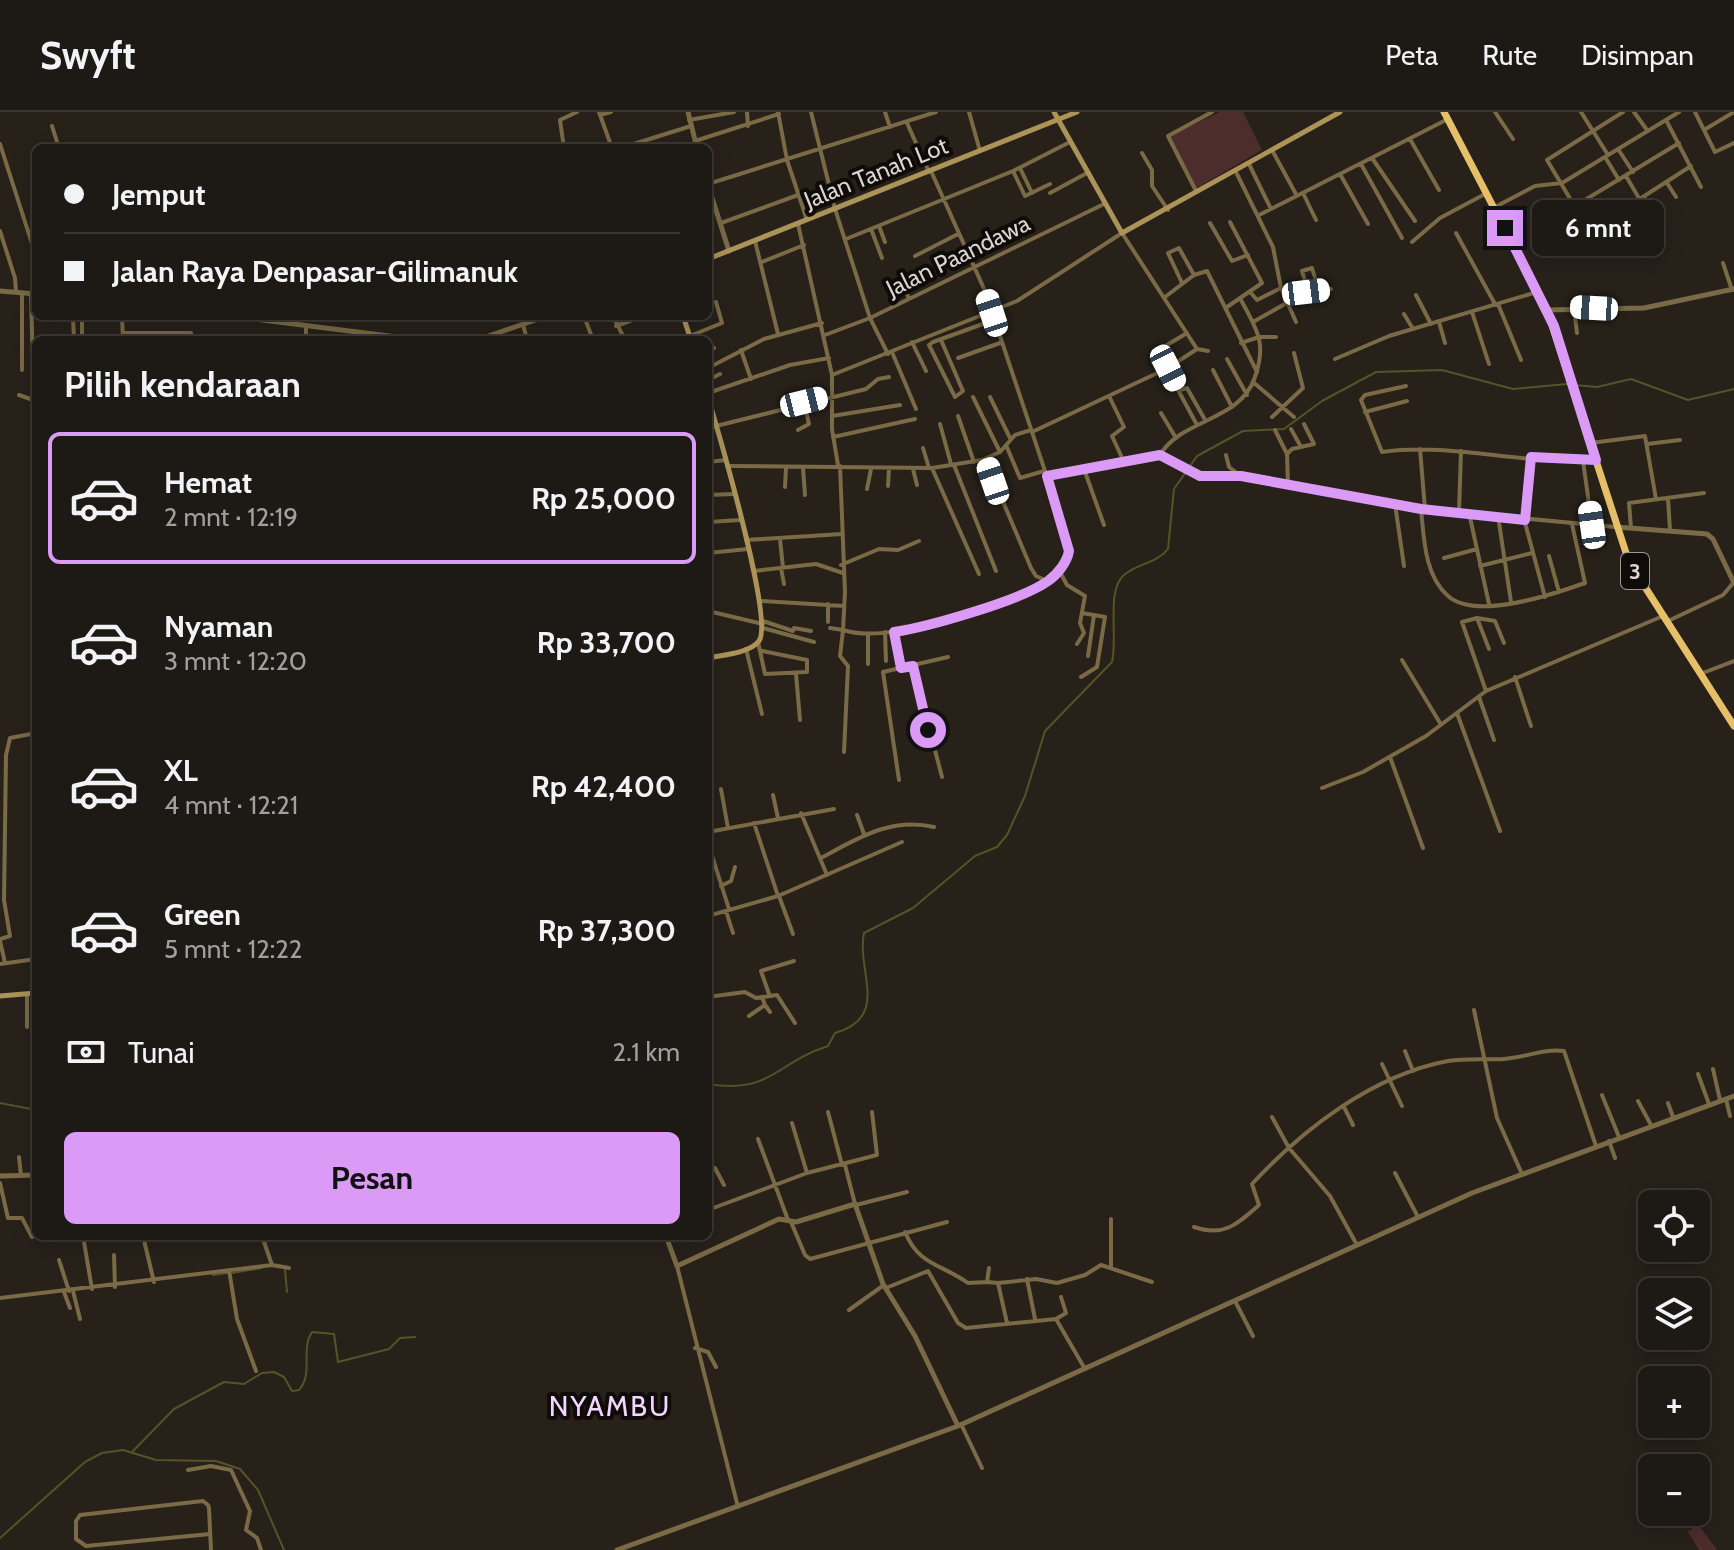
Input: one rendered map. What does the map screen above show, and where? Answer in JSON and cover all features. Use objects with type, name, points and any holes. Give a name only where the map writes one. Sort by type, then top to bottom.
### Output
[{"type":"highway","name":"3","points":[[1446,115],[1547,310],[1572,381],[1615,527],[1629,562],[1734,726]]},
{"type":"main road","points":[[1054,112],[1068,143],[1122,233],[1198,194],[1340,112]]},
{"type":"main road","name":"Jalan Tanah Lot","points":[[712,257],[1077,112]]},
{"type":"main road","points":[[712,410],[754,571],[763,624],[758,642],[746,649],[712,657]]},
{"type":"main road","points":[[0,996],[32,993]]},
{"type":"street","points":[[563,144],[560,120],[577,112]]},
{"type":"street","points":[[610,144],[599,114],[611,112]]},
{"type":"street","points":[[688,112],[696,144]]},
{"type":"street","points":[[632,144],[690,123],[734,112]]},
{"type":"street","points":[[747,112],[748,126]]},
{"type":"street","points":[[811,112],[818,150],[870,318],[916,409]]},
{"type":"street","points":[[885,112],[890,127]]},
{"type":"street","points":[[828,604],[829,625],[868,634],[894,632],[954,617],[1048,581],[1067,559],[1069,546],[992,313],[930,172],[908,112]]},
{"type":"street","points":[[712,184],[936,112]]},
{"type":"street","points":[[969,112],[980,151]]},
{"type":"street","points":[[1198,194],[1168,135],[1212,112]]},
{"type":"street","points":[[1495,112],[1513,139]]},
{"type":"street","points":[[1581,112],[1619,180]]},
{"type":"street","points":[[1623,112],[1547,160],[1585,225],[1592,229],[1691,166]]},
{"type":"street","points":[[1634,112],[1647,130]]},
{"type":"street","points":[[1494,207],[1535,186],[1562,183],[1679,112]]},
{"type":"street","points":[[1695,112],[1716,153],[1734,143]]},
{"type":"street","points":[[1704,130],[1734,112]]},
{"type":"street","points":[[695,141],[748,126],[779,113],[787,160],[807,220]]},
{"type":"street","points":[[1259,215],[1410,139],[1446,115]]},
{"type":"street","points":[[1666,120],[1701,187]]},
{"type":"street","points":[[52,126],[58,144]]},
{"type":"street","points":[[1410,139],[1439,190]]},
{"type":"street","points":[[846,239],[1020,168],[1068,143]]},
{"type":"street","points":[[1575,206],[1679,143]]},
{"type":"street","points":[[0,144],[32,244]]},
{"type":"street","points":[[1618,149],[1633,172]]},
{"type":"street","points":[[1272,150],[1316,220]]},
{"type":"street","points":[[1142,153],[1152,170],[1152,186],[1168,210]]},
{"type":"street","points":[[1372,158],[1415,221]]},
{"type":"street","points":[[1249,164],[1271,209]]},
{"type":"street","points":[[1361,164],[1402,238]]},
{"type":"street","points":[[1020,168],[1032,193]]},
{"type":"street","points":[[1013,171],[1024,195],[1050,184]]},
{"type":"street","points":[[1236,172],[1275,252],[1281,288],[1286,293],[1287,305],[1296,322]]},
{"type":"street","points":[[1050,193],[1087,173]]},
{"type":"street","points":[[1340,174],[1368,224]]},
{"type":"street","points":[[1626,176],[1655,214]]},
{"type":"street","points":[[1667,183],[1676,197]]},
{"type":"street","points":[[1412,242],[1440,218],[1487,193]]},
{"type":"street","points":[[720,224],[798,195]]},
{"type":"street","points":[[712,198],[729,251]]},
{"type":"street","name":"Jalan Paandawa","points":[[825,335],[870,318],[1104,204]]},
{"type":"street","points":[[1227,307],[1262,283],[1230,222]]},
{"type":"street","points":[[1210,223],[1232,261],[1248,255]]},
{"type":"street","points":[[798,224],[832,375],[833,437],[839,466],[842,534],[844,606],[840,656],[848,666],[844,752]]},
{"type":"street","points":[[879,226],[885,242]]},
{"type":"street","points":[[871,229],[882,258]]},
{"type":"street","points":[[0,231],[19,292],[22,370]]},
{"type":"street","points":[[832,375],[992,313],[1022,298],[1122,233],[1197,349]]},
{"type":"street","points":[[1456,233],[1497,304],[1521,360]]},
{"type":"street","points":[[915,256],[958,234]]},
{"type":"street","points":[[755,241],[778,334]]},
{"type":"street","points":[[762,262],[804,245]]},
{"type":"street","points":[[1182,283],[1168,253],[1179,248],[1194,275]]},
{"type":"street","points":[[1547,310],[1574,307],[1644,308],[1733,290],[1723,263]]},
{"type":"street","points":[[1165,297],[1194,275],[1207,271],[1257,372]]},
{"type":"street","points":[[902,281],[909,299]]},
{"type":"street","points":[[1286,293],[1306,284]]},
{"type":"street","points":[[1251,293],[1257,300],[1281,288]]},
{"type":"street","points":[[1253,322],[1306,292],[1331,289]]},
{"type":"street","points":[[0,291],[32,293]]},
{"type":"street","points":[[1335,359],[1413,329],[1539,292]]},
{"type":"street","points":[[1416,295],[1431,324]]},
{"type":"street","points":[[1006,445],[1020,478],[1160,455],[1176,438],[1232,407],[1247,395],[1263,348],[1241,300]]},
{"type":"street","points":[[695,336],[722,323],[716,302]]},
{"type":"street","points":[[1574,307],[1577,333]]},
{"type":"street","points":[[1472,312],[1489,364]]},
{"type":"street","points":[[1404,314],[1413,329]]},
{"type":"street","points":[[122,320],[123,333],[191,333]]},
{"type":"street","points":[[264,320],[390,336]]},
{"type":"street","points":[[488,336],[535,320]]},
{"type":"street","points":[[614,320],[622,336]]},
{"type":"street","points":[[616,326],[632,320]]},
{"type":"street","points":[[941,340],[963,391],[955,397],[929,346],[941,340],[994,320]]},
{"type":"street","points":[[1439,322],[1445,343]]},
{"type":"street","points":[[712,366],[778,334],[822,323]]},
{"type":"street","points":[[523,324],[526,336]]},
{"type":"street","points":[[306,325],[306,336]]},
{"type":"street","points":[[1187,333],[1158,348],[1197,425]]},
{"type":"street","points":[[1241,343],[1259,337],[1276,337]]},
{"type":"street","points":[[912,342],[926,371]]},
{"type":"street","points":[[958,358],[1000,343]]},
{"type":"street","points":[[712,462],[786,468],[839,466],[913,469],[974,462],[1000,452],[1010,438],[1110,398],[1197,349],[1208,351]]},
{"type":"street","points":[[741,350],[751,379]]},
{"type":"street","points":[[1272,417],[1285,409],[1303,388],[1294,353]]},
{"type":"street","points":[[712,394],[790,365],[829,358]]},
{"type":"street","points":[[1227,359],[1247,395]]},
{"type":"street","points":[[1213,370],[1232,407]]},
{"type":"street","points":[[712,378],[720,374]]},
{"type":"street","points":[[712,427],[872,387],[878,379],[889,377]]},
{"type":"street","points":[[1253,382],[1294,417]]},
{"type":"street","points":[[1406,386],[1365,395],[1361,400],[1379,450],[1420,449],[1596,460]]},
{"type":"street","points":[[1180,390],[1187,388],[1204,418]]},
{"type":"street","points":[[19,395],[32,400]]},
{"type":"street","points":[[973,397],[1000,452]]},
{"type":"street","points":[[990,397],[1010,438]]},
{"type":"street","points":[[1110,398],[1124,427],[1112,435],[1124,462]]},
{"type":"street","points":[[1365,412],[1407,401]]},
{"type":"street","points":[[798,430],[809,424],[804,402]]},
{"type":"street","points":[[832,416],[900,405]]},
{"type":"street","points":[[1161,413],[1176,438]]},
{"type":"street","points":[[958,416],[974,462]]},
{"type":"street","points":[[833,437],[915,419]]},
{"type":"street","points":[[940,424],[953,465],[996,571]]},
{"type":"street","points":[[1287,454],[1314,444],[1304,424]]},
{"type":"street","points":[[1291,429],[1301,447]]},
{"type":"street","points":[[1275,430],[1287,454],[1288,484]]},
{"type":"street","points":[[1591,443],[1643,435],[1656,499]]},
{"type":"street","points":[[1647,444],[1680,440]]},
{"type":"street","points":[[923,448],[979,574]]},
{"type":"street","points":[[1420,449],[1427,556],[1442,588],[1456,600],[1489,605],[1511,602],[1545,597],[1586,581],[1572,524]]},
{"type":"street","points":[[1459,512],[1461,451]]},
{"type":"street","points":[[1160,455],[1200,476],[1241,476],[1423,509],[1711,536],[1734,581],[1723,595],[1486,691],[1390,757],[1322,788]]},
{"type":"street","points":[[1226,455],[1229,467],[1241,476]]},
{"type":"street","points":[[1531,457],[1524,520],[1545,597]]},
{"type":"street","points":[[985,459],[1031,568],[1036,576],[1048,581]]},
{"type":"street","points":[[1583,461],[1592,525]]},
{"type":"street","points":[[785,487],[786,468]]},
{"type":"street","points":[[803,468],[805,495]]},
{"type":"street","points":[[867,489],[871,469]]},
{"type":"street","points":[[888,486],[889,469]]},
{"type":"street","points":[[913,469],[917,485]]},
{"type":"street","points":[[1084,469],[1104,525]]},
{"type":"street","points":[[1631,528],[1628,503],[1704,493]]},
{"type":"street","points":[[712,495],[734,494]]},
{"type":"street","points":[[1668,498],[1670,530]]},
{"type":"street","points":[[1395,504],[1404,566]]},
{"type":"street","points":[[1469,513],[1489,605]]},
{"type":"street","points":[[1498,516],[1511,602]]},
{"type":"street","points":[[712,522],[740,520]]},
{"type":"street","points":[[746,540],[842,534]]},
{"type":"street","points":[[780,538],[784,584]]},
{"type":"street","points":[[841,565],[879,549],[901,550],[919,541]]},
{"type":"street","points":[[712,553],[748,549]]},
{"type":"street","points":[[1444,558],[1477,549]]},
{"type":"street","points":[[1480,566],[1532,553]]},
{"type":"street","points":[[1549,556],[1559,592]]},
{"type":"street","points":[[754,571],[816,564],[843,573]]},
{"type":"street","points":[[1059,570],[1065,584],[1084,596],[1080,623],[1084,633],[1077,644]]},
{"type":"street","points":[[760,601],[844,606]]},
{"type":"street","points":[[712,612],[793,631],[794,628],[811,631]]},
{"type":"street","points":[[1081,677],[1094,671],[1099,662],[1105,617],[1082,613]]},
{"type":"street","points":[[1088,656],[1094,615]]},
{"type":"street","points":[[1477,618],[1489,649]]},
{"type":"street","points":[[1486,691],[1462,624],[1477,618],[1496,622],[1504,643]]},
{"type":"street","points":[[763,624],[814,642]]},
{"type":"street","points":[[885,632],[886,661]]},
{"type":"street","points":[[894,632],[901,668]]},
{"type":"street","points":[[868,634],[868,664]]},
{"type":"street","points":[[758,642],[765,674],[807,673],[808,661],[762,651]]},
{"type":"street","points":[[746,649],[762,714]]},
{"type":"street","points":[[899,780],[883,673],[948,657]]},
{"type":"street","points":[[1402,660],[1440,723]]},
{"type":"street","points":[[1700,674],[1734,661]]},
{"type":"street","points":[[913,666],[942,777]]},
{"type":"street","points":[[796,674],[800,720]]},
{"type":"street","points":[[1515,677],[1531,726]]},
{"type":"street","points":[[1479,697],[1494,740]]},
{"type":"street","points":[[1457,713],[1500,831]]},
{"type":"street","points":[[32,734],[10,738],[6,755],[4,900],[10,936],[0,940],[2,963],[32,959]]},
{"type":"street","points":[[1390,757],[1423,848]]},
{"type":"street","points":[[721,789],[728,828]]},
{"type":"street","points":[[773,795],[778,818]]},
{"type":"street","points":[[712,831],[834,809]]},
{"type":"street","points":[[801,813],[827,875]]},
{"type":"street","points":[[857,815],[864,834]]},
{"type":"street","points":[[821,858],[864,834],[913,822],[934,827]]},
{"type":"street","points":[[754,823],[793,934]]},
{"type":"street","points":[[712,915],[778,896],[902,842]]},
{"type":"street","points":[[712,856],[733,933]]},
{"type":"street","points":[[721,886],[731,881],[735,867]]},
{"type":"street","points":[[769,994],[761,971],[794,961]]},
{"type":"street","points":[[712,996],[745,992],[753,997],[779,995],[795,1023]]},
{"type":"street","points":[[27,1027],[32,993]]},
{"type":"street","points":[[762,997],[770,1012]]},
{"type":"street","points":[[749,1016],[765,1005]]},
{"type":"street","points":[[1474,1010],[1497,1118],[1522,1174]]},
{"type":"street","points":[[1194,1227],[1218,1233],[1257,1207],[1260,1201],[1251,1185],[1289,1148],[1344,1107],[1390,1082],[1446,1062],[1559,1050],[1571,1064],[1596,1146]]},
{"type":"street","points":[[1405,1051],[1413,1072]]},
{"type":"street","points":[[1382,1064],[1402,1106]]},
{"type":"street","points":[[1713,1069],[1730,1116]]},
{"type":"street","points":[[1698,1074],[1709,1104]]},
{"type":"street","points":[[1602,1095],[1619,1137]]},
{"type":"street","points":[[617,1550],[959,1425],[1418,1217],[1522,1174],[1734,1096]]},
{"type":"street","points":[[1638,1101],[1651,1125]]},
{"type":"street","points":[[1668,1103],[1673,1117]]},
{"type":"street","points":[[1344,1107],[1353,1125]]},
{"type":"street","points":[[828,1112],[885,1287],[915,1336],[982,1468]]},
{"type":"street","points":[[712,1208],[807,1173],[877,1155],[872,1112]]},
{"type":"street","points":[[1272,1117],[1289,1148],[1330,1196],[1357,1245]]},
{"type":"street","points":[[792,1123],[807,1173]]},
{"type":"street","points":[[758,1139],[789,1221],[805,1255],[810,1259],[947,1222]]},
{"type":"street","points":[[1609,1141],[1615,1158]]},
{"type":"street","points":[[19,1157],[21,1176]]},
{"type":"street","points":[[712,1168],[724,1185]]},
{"type":"street","points":[[1395,1173],[1418,1217]]},
{"type":"street","points":[[0,1176],[32,1175]]},
{"type":"street","points":[[0,1183],[8,1218],[22,1218],[32,1237]]},
{"type":"street","points":[[677,1266],[779,1219],[789,1221],[907,1192]]},
{"type":"street","points":[[1111,1219],[1111,1267]]},
{"type":"street","points":[[905,1232],[913,1253],[938,1269],[956,1272],[968,1283],[1027,1279],[1057,1283],[1085,1275],[1096,1265],[1111,1267],[1141,1281],[1152,1282]]},
{"type":"street","points":[[84,1240],[92,1289]]},
{"type":"street","points":[[144,1240],[154,1282]]},
{"type":"street","points":[[263,1240],[270,1266]]},
{"type":"street","points":[[667,1240],[691,1312],[695,1348],[738,1507]]},
{"type":"street","points":[[114,1255],[115,1287]]},
{"type":"street","points":[[59,1260],[80,1319]]},
{"type":"street","points":[[0,1298],[115,1287],[229,1270],[270,1266],[289,1268]]},
{"type":"street","points":[[987,1282],[989,1268]]},
{"type":"street","points":[[229,1270],[237,1319],[256,1371]]},
{"type":"street","points":[[849,1310],[885,1287],[927,1270],[963,1328],[1056,1319],[1066,1313],[1061,1297]]},
{"type":"street","points":[[1027,1279],[1035,1319]]},
{"type":"street","points":[[998,1283],[1007,1323]]},
{"type":"street","points":[[69,1291],[70,1308]]},
{"type":"street","points":[[1235,1301],[1253,1336]]},
{"type":"street","points":[[1056,1319],[1085,1369]]},
{"type":"street","points":[[695,1348],[708,1352],[716,1367]]},
{"type":"street","points":[[188,1470],[211,1466],[231,1470],[250,1511],[244,1528],[257,1538],[261,1550]]},
{"type":"street","points":[[210,1534],[86,1546],[76,1539],[75,1527],[80,1515],[203,1501],[208,1505],[210,1534],[211,1550]]},
{"type":"shaded area","points":[[1220,112],[1243,112],[1262,150],[1195,189],[1169,136]]},
{"type":"shaded area","points":[[1699,1526],[1717,1550],[1699,1550],[1688,1532]]},
{"type":"waterway","points":[[712,1084],[746,1085],[760,1081],[828,1046],[835,1033],[852,1026],[862,1016],[867,1004],[864,933],[913,908],[975,856],[997,847],[1007,835],[1025,796],[1045,731],[1112,662],[1115,591],[1129,571],[1158,558],[1168,549],[1174,489],[1197,456],[1243,431],[1284,429],[1322,401],[1376,372],[1442,370],[1513,389],[1567,384]]},
{"type":"waterway","points":[[1574,385],[1597,387],[1631,379],[1688,400],[1734,389]]},
{"type":"waterway","points":[[0,1103],[32,1109]]},
{"type":"waterway","points":[[232,1273],[261,1268]]},
{"type":"waterway","points":[[285,1270],[287,1292]]},
{"type":"waterway","points":[[213,1275],[227,1273]]},
{"type":"waterway","points":[[133,1451],[174,1409],[224,1382],[244,1384],[262,1373],[274,1372],[284,1377],[292,1391],[299,1390],[306,1376],[307,1346],[312,1332],[334,1334],[338,1362],[389,1349],[400,1338],[415,1337]]},
{"type":"waterway","points":[[0,1538],[85,1462],[102,1453],[123,1450],[156,1460],[216,1461],[240,1469],[258,1490],[284,1550]]},
{"type":"district","name":"NYAMBU","points":[[610,1406]]},
{"type":"route","points":[[928,730],[913,666],[901,668],[894,632],[954,617],[1051,579],[1067,559],[1069,551],[1047,476],[1160,455],[1200,476],[1241,476],[1421,509],[1525,520],[1531,457],[1569,462],[1596,460],[1554,326],[1505,228]]}]
